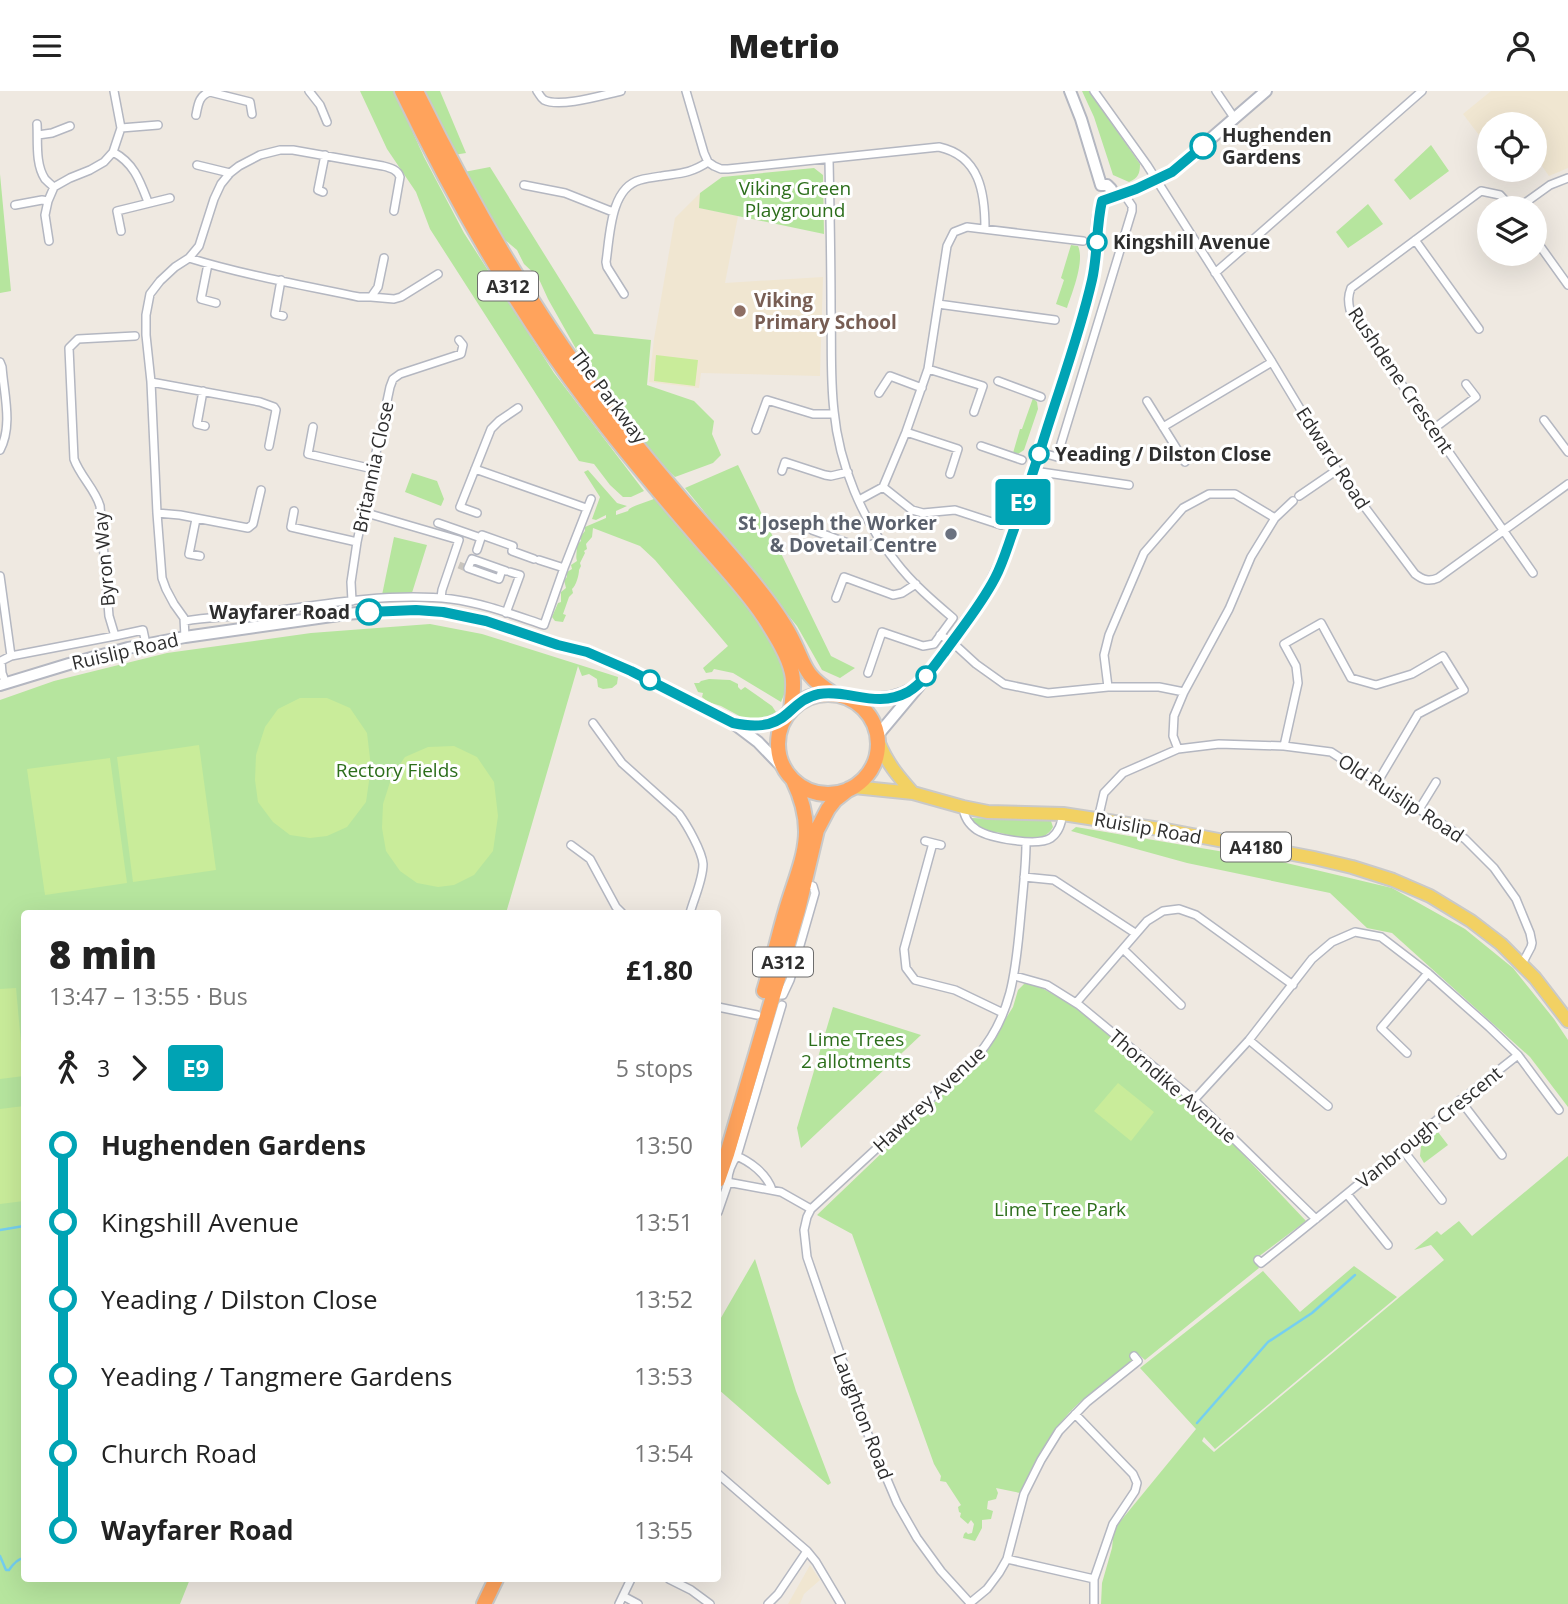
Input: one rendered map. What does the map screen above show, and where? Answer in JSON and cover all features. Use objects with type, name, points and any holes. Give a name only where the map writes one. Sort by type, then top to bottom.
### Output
[{"type":"highway","name":"The Parkway","points":[[402,91],[472,226],[521,306],[588,404],[680,507],[764,617],[792,673],[793,690],[789,712]]},
{"type":"highway","name":"The Parkway","points":[[416,91],[484,223],[532,302],[643,463]]},
{"type":"highway","name":"The Parkway","points":[[680,507],[758,587],[790,636],[810,676],[818,684],[837,694]]},
{"type":"highway","points":[[789,712],[804,699],[814,695],[837,694]]},
{"type":"highway","name":"A312","points":[[727,1154],[777,1000],[820,824],[835,800],[867,775],[878,751],[878,738],[873,721],[865,709],[837,694]]},
{"type":"highway","name":"A312","points":[[721,1181],[757,1015],[806,840],[806,814],[801,797],[780,760],[777,747],[778,734],[789,712]]},
{"type":"highway","points":[[789,776],[813,792],[838,793],[852,788]]},
{"type":"highway","points":[[484,1604],[495,1582]]},
{"type":"highway","points":[[494,1604],[497,1582]]},
{"type":"main road","points":[[878,738],[891,768],[913,793]]},
{"type":"main road","name":"A4180","points":[[852,788],[913,793]]},
{"type":"main road","name":"Ruislip Road","points":[[913,793],[988,812],[1063,814],[1098,819],[1352,867],[1393,880],[1430,896],[1471,921],[1522,964]]},
{"type":"main road","name":"A4180","points":[[1522,964],[1568,1021]]},
{"type":"street","points":[[49,241],[45,215],[54,187],[104,162],[113,152],[121,128],[114,91]]},
{"type":"street","points":[[309,91],[320,105],[327,122]]},
{"type":"street","points":[[537,91],[546,101],[566,102],[621,91]]},
{"type":"street","points":[[685,91],[708,162],[721,169],[939,147],[951,150],[969,162],[975,172],[985,210],[985,229]]},
{"type":"street","points":[[878,738],[986,594],[996,576],[1034,471],[1084,312],[1093,276],[1098,218],[1106,193],[1070,91]]},
{"type":"street","points":[[1094,91],[1156,180]]},
{"type":"street","points":[[1216,91],[1235,119]]},
{"type":"street","points":[[1106,193],[1124,194],[1177,169],[1266,91]]},
{"type":"street","points":[[1215,273],[1422,91]]},
{"type":"street","points":[[196,115],[199,100],[210,92],[230,93],[250,101],[252,114]]},
{"type":"street","points":[[37,124],[40,166],[45,179],[54,187]]},
{"type":"street","points":[[121,128],[158,125]]},
{"type":"street","points":[[37,135],[70,126]]},
{"type":"street","points":[[185,637],[185,621],[162,577],[146,325],[150,294],[160,281],[199,246],[221,184],[239,166],[260,155],[293,150],[395,170],[400,177],[394,211]]},
{"type":"street","points":[[113,152],[122,157],[139,177],[148,202]]},
{"type":"street","points":[[323,192],[318,190],[325,155]]},
{"type":"street","points":[[829,160],[832,389],[839,444],[859,501],[881,541],[896,563],[953,618],[934,644],[923,646],[882,632],[868,673]]},
{"type":"street","points":[[624,294],[606,262],[613,212],[620,197],[632,183],[639,180],[692,171],[708,162]]},
{"type":"street","points":[[197,165],[230,173]]},
{"type":"street","points":[[1535,196],[1550,185],[1568,178]]},
{"type":"street","name":"Edward Road","points":[[1156,180],[1337,470],[1415,575],[1430,581],[1438,578],[1568,484]]},
{"type":"street","points":[[524,185],[565,193],[613,212]]},
{"type":"street","points":[[1106,193],[1140,186]]},
{"type":"street","name":"Rushdene Crescent","points":[[1501,196],[1482,191],[1351,288],[1348,302],[1350,310],[1533,573]]},
{"type":"street","points":[[1039,452],[1057,457],[1132,211],[1132,206],[1124,194]]},
{"type":"street","points":[[121,231],[117,211],[170,198]]},
{"type":"street","points":[[15,205],[48,201]]},
{"type":"street","points":[[859,501],[883,487],[922,387],[928,369],[947,246],[954,232],[967,227],[1083,241]]},
{"type":"street","points":[[1415,240],[1479,329]]},
{"type":"street","points":[[1547,256],[1568,285]]},
{"type":"street","points":[[188,258],[359,296],[394,299],[438,274]]},
{"type":"street","points":[[371,297],[378,287],[384,258]]},
{"type":"street","points":[[208,264],[201,299],[216,303]]},
{"type":"street","points":[[281,280],[275,314],[283,316]]},
{"type":"street","points":[[939,304],[1055,320]]},
{"type":"street","name":"Byron Way","points":[[114,636],[109,616],[100,506],[98,498],[74,459],[69,348],[78,339],[135,336]]},
{"type":"street","name":"Britannia Close","points":[[352,601],[351,580],[357,542],[393,379],[400,374],[461,354],[463,345],[459,340]]},
{"type":"street","points":[[0,362],[4,422],[4,443],[0,450]]},
{"type":"street","points":[[1163,426],[1272,362]]},
{"type":"street","points":[[928,369],[983,386],[974,412]]},
{"type":"street","points":[[879,393],[890,376],[922,387]]},
{"type":"street","points":[[151,381],[274,407],[276,410],[269,446]]},
{"type":"street","points":[[998,381],[1041,397]]},
{"type":"street","points":[[1432,430],[1476,397],[1466,384]]},
{"type":"street","points":[[203,391],[197,424],[205,426]]},
{"type":"street","points":[[756,430],[767,400],[813,414],[834,414]]},
{"type":"street","points":[[1147,401],[1185,462]]},
{"type":"street","points":[[477,513],[460,507],[491,429],[518,408]]},
{"type":"street","points":[[1544,420],[1568,452]]},
{"type":"street","points":[[313,427],[308,454],[373,469]]},
{"type":"street","points":[[906,432],[958,449],[950,474]]},
{"type":"street","points":[[981,446],[1022,460]]},
{"type":"street","points":[[782,471],[785,462],[831,476],[848,472]]},
{"type":"street","points":[[475,469],[586,508]]},
{"type":"street","points":[[1178,749],[1173,736],[1174,716],[1229,609],[1251,557],[1275,518],[1296,499],[1337,470]]},
{"type":"street","points":[[1034,471],[1129,485]]},
{"type":"street","points":[[883,487],[912,510],[923,513],[955,510],[1002,525]]},
{"type":"street","points":[[157,513],[248,528],[253,524],[261,490]]},
{"type":"street","points":[[1108,687],[1104,655],[1144,553],[1183,508],[1209,494],[1235,494],[1275,518]]},
{"type":"street","points":[[185,621],[352,601],[441,598],[544,625],[590,499]]},
{"type":"street","points":[[294,511],[291,527],[357,542]]},
{"type":"street","points":[[363,512],[459,540],[461,566],[441,598]]},
{"type":"street","points":[[197,519],[190,554],[200,556]]},
{"type":"street","points":[[438,523],[481,538]]},
{"type":"street","points":[[812,530],[856,546],[864,547],[881,541]]},
{"type":"street","points":[[477,550],[482,535],[513,546],[512,551],[564,568]]},
{"type":"street","points":[[461,566],[499,579],[506,571],[520,575],[506,613]]},
{"type":"street","points":[[0,576],[10,656]]},
{"type":"street","points":[[836,599],[844,577],[893,594],[902,593],[916,584]]},
{"type":"street","points":[[486,621],[491,609]]},
{"type":"street","name":"Ruislip Road","points":[[3,685],[146,643],[346,614],[393,610],[443,612],[486,621],[558,645],[592,653],[631,671],[733,723],[758,742],[789,776]]},
{"type":"street","points":[[1284,746],[1298,683],[1296,666],[1284,643],[1321,623],[1352,678],[1376,685],[1412,674],[1443,656],[1464,690],[1418,714],[1377,783]]},
{"type":"street","points":[[3,685],[1,661],[10,656],[143,630],[146,643]]},
{"type":"street","points":[[940,635],[1004,684],[1048,693],[1108,687],[1159,687],[1184,692]]},
{"type":"street","points":[[837,694],[873,699],[890,698],[908,692],[922,681]]},
{"type":"street","name":"Ruislip Road","points":[[733,723],[758,726],[772,723],[789,712]]},
{"type":"street","points":[[593,723],[615,756],[684,820],[702,857],[703,865],[691,910]]},
{"type":"street","name":"Old Ruislip Road","points":[[1098,819],[1104,793],[1123,773],[1178,749],[1219,744],[1284,746],[1331,752],[1465,839],[1494,868],[1516,899],[1531,938],[1531,947],[1522,964]]},
{"type":"street","points":[[1420,808],[1436,782]]},
{"type":"street","points":[[963,807],[969,824],[980,832],[1026,843],[1051,838],[1059,830],[1063,814]]},
{"type":"street","points":[[933,843],[904,949],[906,968],[915,980],[955,990],[1003,1013]]},
{"type":"street","name":"Hawtrey Avenue","points":[[811,1209],[978,1055],[989,1041],[1003,1013],[1015,976],[1026,843]]},
{"type":"street","points":[[571,845],[590,859],[619,910]]},
{"type":"street","points":[[1024,877],[1054,880],[1135,933]]},
{"type":"street","points":[[1076,1003],[1147,921],[1163,911],[1179,909],[1196,915],[1293,985]]},
{"type":"street","name":"Vanbrough Crescent","points":[[1194,1100],[1249,1040],[1312,959],[1332,942],[1355,932],[1381,937],[1428,973],[1518,1055],[1261,1263],[1258,1260]]},
{"type":"street","points":[[1123,949],[1181,1005]]},
{"type":"street","points":[[1408,1053],[1381,1028],[1428,973]]},
{"type":"street","name":"Thorndike Avenue","points":[[1015,976],[1047,985],[1076,1003],[1194,1100],[1316,1219]]},
{"type":"street","points":[[721,1008],[757,1015]]},
{"type":"street","points":[[1249,1040],[1328,1106]]},
{"type":"street","points":[[1518,1055],[1559,1110]]},
{"type":"street","points":[[1460,1100],[1502,1155]]},
{"type":"street","points":[[1402,1149],[1442,1200]]},
{"type":"street","points":[[727,1154],[755,1167],[769,1182],[772,1190]]},
{"type":"street","points":[[721,1181],[786,1194],[811,1209]]},
{"type":"street","points":[[1347,1195],[1388,1245]]},
{"type":"street","name":"Laughton Road","points":[[811,1209],[804,1230],[807,1257],[867,1432],[897,1503],[917,1538],[970,1604]]},
{"type":"street","points":[[970,1604],[987,1589],[1007,1559],[1024,1494],[1059,1431],[1087,1402],[1138,1361],[1134,1356]]},
{"type":"street","points":[[1075,1414],[1133,1474],[1137,1483],[1135,1491],[1113,1524],[1094,1579],[1094,1604]]},
{"type":"street","points":[[721,1477],[807,1551],[841,1604]]},
{"type":"street","points":[[768,1604],[778,1594],[807,1551]]},
{"type":"street","points":[[1007,1559],[1094,1579]]},
{"type":"street","points":[[630,1582],[621,1600],[638,1604]]},
{"type":"street","points":[[676,1582],[710,1604]]},
{"type":"shaded area","points":[[1491,91],[1568,91],[1568,168],[1549,176],[1547,173],[1547,112],[1477,112],[1477,132],[1463,114]]},
{"type":"shaded area","name":"Viking Primary School","points":[[700,193],[700,208],[738,216],[725,283],[823,277],[820,376],[701,373],[699,388],[649,382],[675,218]]},
{"type":"shaded area","points":[[810,1565],[820,1580],[804,1594],[800,1604],[788,1604]]},
{"type":"green space","points":[[360,91],[394,91],[424,157],[464,233],[554,373],[644,491],[631,497],[623,497],[594,464],[579,461],[430,229],[416,192],[387,149]]},
{"type":"green space","points":[[423,91],[440,91],[466,153],[454,155]]},
{"type":"green space","points":[[1082,91],[1089,91],[1140,164],[1138,175],[1129,182],[1113,175],[1094,117]]},
{"type":"green space","points":[[1431,145],[1449,171],[1410,200],[1394,180]]},
{"type":"green space","points":[[490,167],[594,334],[651,340],[647,385],[694,401],[714,421],[712,434],[721,455],[713,463],[675,477],[655,458],[580,356],[538,277],[524,264],[517,250],[504,239],[464,172]]},
{"type":"green space","name":"Viking Green Playground","points":[[814,168],[823,175],[824,234],[699,208],[700,193],[722,177]]},
{"type":"green space","points":[[0,174],[11,291],[0,293]]},
{"type":"green space","points":[[1368,204],[1383,224],[1348,248],[1336,232]]},
{"type":"green space","points":[[1071,245],[1078,246],[1080,260],[1067,308],[1056,304]]},
{"type":"green space","points":[[656,355],[698,360],[695,386],[654,381]]},
{"type":"green space","points":[[1033,398],[1038,409],[1024,450],[1018,454],[1013,453],[1020,429]]},
{"type":"green space","points":[[738,465],[831,656],[855,668],[840,678],[822,670],[797,626],[685,488]]},
{"type":"green space","points":[[588,470],[617,503],[627,506],[616,511],[616,515],[656,498],[743,594],[783,657],[788,685],[781,702],[733,673],[714,669],[706,673],[703,668],[728,646],[640,546],[593,528],[572,589],[573,593],[563,614],[566,615],[563,622],[555,621],[552,617],[561,602],[561,592],[566,588],[564,580],[567,572],[572,569],[571,565],[577,561],[576,545],[581,541],[585,527],[606,518],[606,515],[592,519],[600,497],[584,472]]},
{"type":"green space","points":[[412,473],[437,481],[444,499],[441,506],[405,492]]},
{"type":"green space","points":[[394,537],[427,545],[411,596],[382,595]]},
{"type":"green space","name":"Rectory Fields","points":[[430,624],[482,634],[618,677],[617,684],[612,688],[598,687],[597,679],[589,674],[582,676],[578,666],[507,910],[21,910],[21,1582],[189,1582],[180,1604],[0,1604],[0,700],[54,681],[167,653],[311,633]]},
{"type":"green space","points":[[709,679],[730,680],[738,684],[741,690],[745,687],[772,706],[776,712],[764,719],[745,719],[708,702],[702,697],[703,693],[698,692],[694,683]]},
{"type":"green space","points":[[300,698],[327,698],[350,708],[367,733],[371,767],[366,802],[347,827],[327,836],[310,838],[290,835],[273,822],[258,802],[256,755],[265,727],[278,709]]},
{"type":"green space","points":[[199,745],[216,870],[133,882],[117,757]]},
{"type":"green space","points":[[454,746],[477,757],[494,782],[498,816],[493,851],[474,875],[454,885],[438,887],[417,883],[400,871],[386,851],[382,828],[383,804],[392,776],[405,757],[428,747]]},
{"type":"green space","points":[[110,758],[127,883],[45,895],[27,769]]},
{"type":"green space","points":[[972,818],[1051,821],[1053,827],[1043,837],[1029,839],[984,829],[975,825]]},
{"type":"green space","points":[[1076,827],[1278,861],[1392,888],[1465,929],[1513,968],[1568,1040],[1568,1107],[1530,1057],[1392,933],[1367,928],[1330,893],[1187,863],[1071,831]]},
{"type":"green space","name":"Lime Tree Park","points":[[1033,983],[1074,1006],[1200,1109],[1306,1221],[1254,1260],[1259,1268],[1145,1360],[1138,1354],[1074,1408],[1048,1442],[1020,1493],[996,1488],[996,1499],[988,1501],[987,1509],[993,1511],[991,1519],[982,1520],[982,1528],[975,1541],[963,1538],[966,1532],[972,1533],[974,1524],[971,1520],[968,1524],[960,1517],[958,1507],[961,1505],[946,1482],[940,1481],[941,1476],[934,1464],[852,1234],[817,1215],[982,1057],[1013,1007],[1018,990],[1024,984]]},
{"type":"green space","points":[[16,988],[21,1076],[0,1079],[0,989]]},
{"type":"green space","name":"Lime Trees 2 allotments","points":[[833,1007],[921,1035],[801,1148],[797,1128]]},
{"type":"green space","points":[[1118,1083],[1154,1112],[1131,1141],[1094,1111]]},
{"type":"green space","points":[[21,1106],[21,1201],[0,1204],[0,1109]]},
{"type":"green space","points":[[1438,1132],[1448,1145],[1424,1163],[1420,1156],[1421,1146]]},
{"type":"green space","points":[[1568,1156],[1568,1604],[1101,1604],[1102,1583],[1112,1548],[1114,1529],[1196,1429],[1140,1368],[1263,1271],[1300,1312],[1354,1266],[1397,1297],[1215,1449],[1204,1437],[1202,1441],[1214,1452],[1444,1260],[1431,1245],[1414,1250],[1437,1231],[1441,1235],[1459,1221],[1472,1236]]},
{"type":"green space","points":[[755,1259],[796,1391],[831,1483],[828,1485],[721,1392],[721,1318]]},
{"type":"waterway","points":[[0,1230],[21,1226]]},
{"type":"waterway","points":[[1197,1423],[1268,1342],[1312,1313],[1355,1275]]},
{"type":"waterway","points":[[0,1556],[6,1570],[21,1559]]},
{"type":"tunnel","points":[[459,565],[466,568]]},
{"type":"bus line","name":"E9","points":[[369,612],[443,612],[486,621],[587,652],[631,671],[733,723],[743,725],[772,723],[804,699],[823,693],[873,699],[890,698],[908,692],[922,681],[975,610],[996,576],[1004,557],[1084,312],[1093,276],[1102,201],[1149,184],[1172,172],[1203,146]]},
{"type":"place","name":"Hughenden Gardens","points":[[1203,146]]},
{"type":"place","name":"Kingshill Avenue","points":[[1097,242]]},
{"type":"place","name":"Viking Primary School","points":[[740,311]]},
{"type":"place","name":"Yeading / Dilston Close","points":[[1039,454]]},
{"type":"place","name":"St Joseph the Worker & Dovetail Centre","points":[[951,534]]},
{"type":"place","name":"Wayfarer Road","points":[[369,612]]}]
